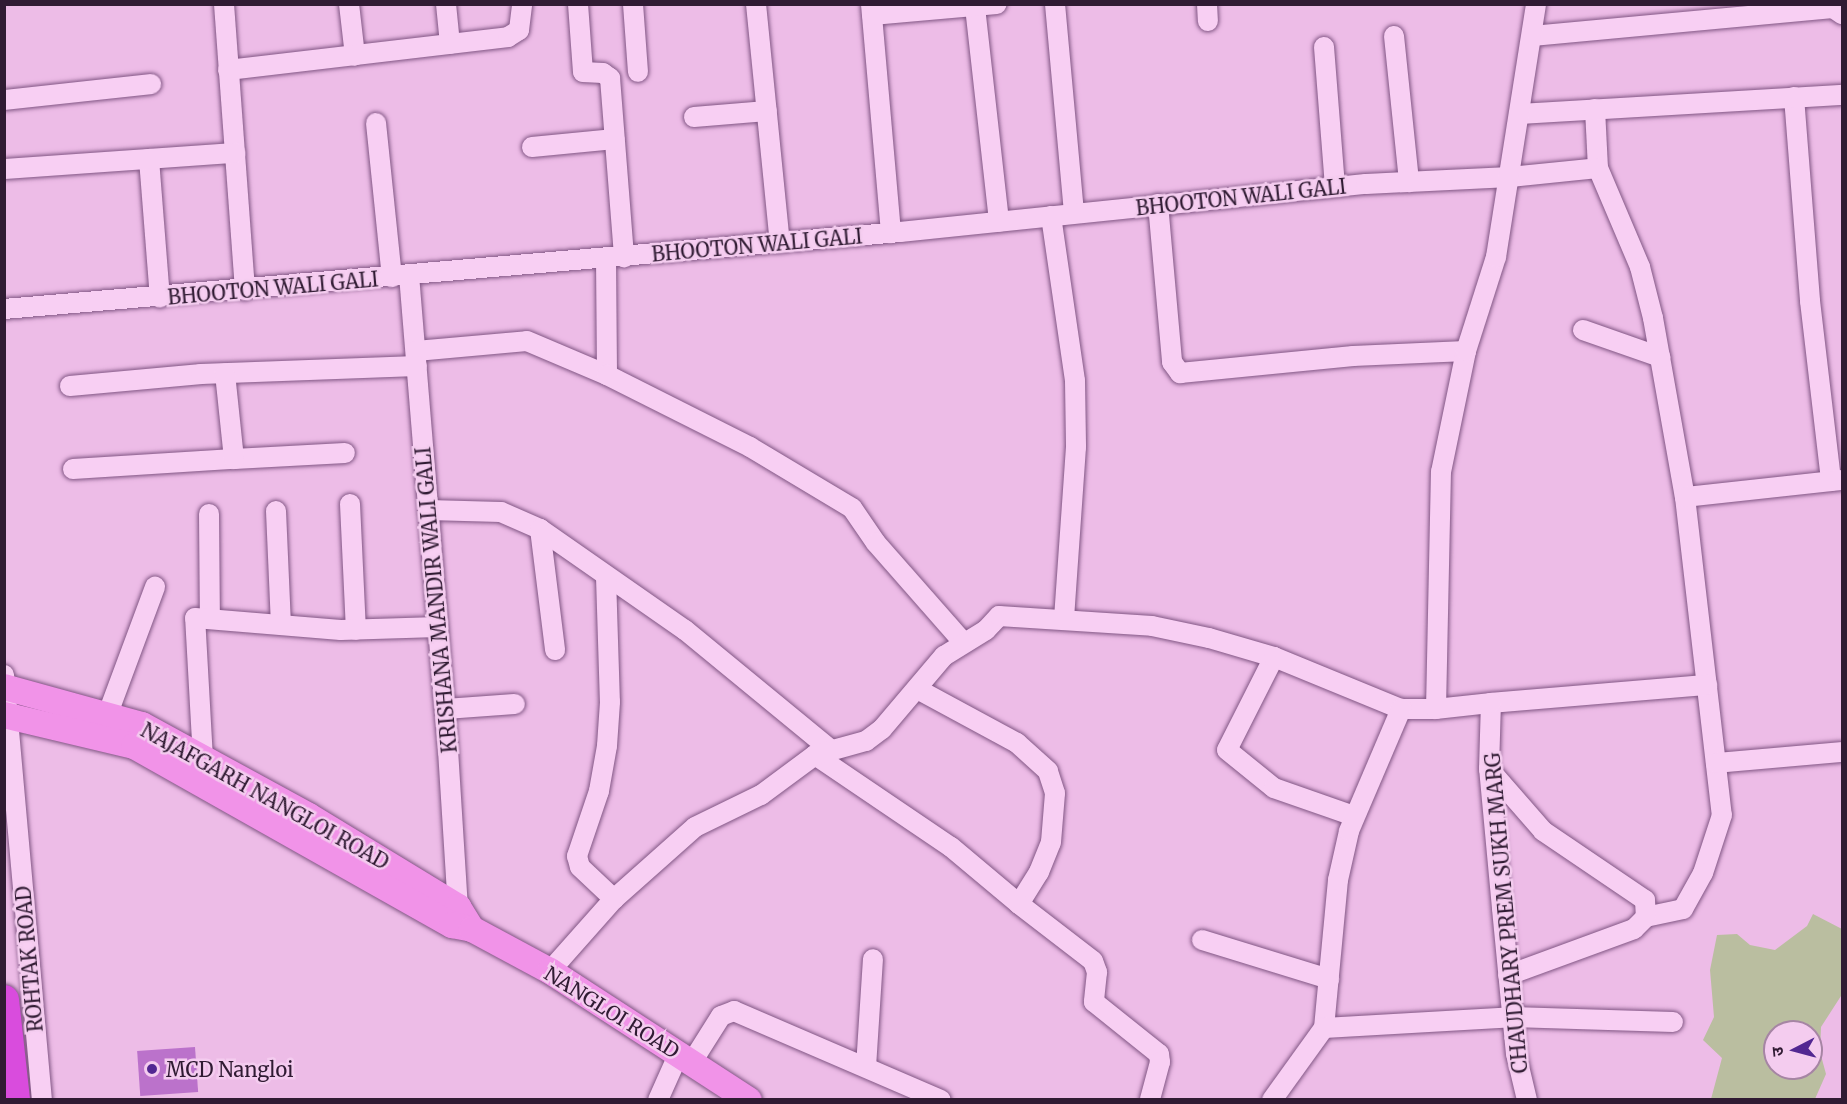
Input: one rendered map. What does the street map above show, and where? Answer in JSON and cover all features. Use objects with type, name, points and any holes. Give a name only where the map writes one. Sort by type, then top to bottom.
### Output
[{"type":"highway","points":[[4,1000],[15,1100]]},
{"type":"main road","name":"NAJAFGARH NANGLOI ROAD","points":[[5,683],[142,725],[309,816],[461,920]]},
{"type":"main road","points":[[6,715],[134,746],[461,920]]},
{"type":"main road","name":"NANGLOI ROAD","points":[[461,920],[550,971],[749,1100]]},
{"type":"street","points":[[224,4],[245,290]]},
{"type":"street","points":[[349,4],[355,56]]},
{"type":"street","points":[[446,4],[450,44]]},
{"type":"street","points":[[578,4],[582,68],[585,73],[609,75],[615,140],[615,257],[607,375]]},
{"type":"street","points":[[633,4],[638,72]]},
{"type":"street","points":[[756,4],[780,243]]},
{"type":"street","points":[[891,233],[871,10],[975,7],[997,4]]},
{"type":"street","points":[[1055,4],[1074,213]]},
{"type":"street","points":[[1436,709],[1441,472],[1466,351],[1496,257],[1521,114],[1536,4]]},
{"type":"street","points":[[228,70],[355,56],[514,34],[523,20],[522,5]]},
{"type":"street","points":[[975,7],[999,222]]},
{"type":"street","points":[[1532,36],[1833,8],[1842,14]]},
{"type":"street","points":[[1394,36],[1409,182]]},
{"type":"street","points":[[1324,47],[1335,187]]},
{"type":"street","points":[[4,100],[151,84]]},
{"type":"street","points":[[1521,114],[1842,95]]},
{"type":"street","points":[[1685,497],[1837,480],[1810,301],[1794,97]]},
{"type":"street","points":[[1508,975],[1634,929],[1646,917],[1683,909],[1703,873],[1722,815],[1685,497],[1660,357],[1640,267],[1598,168],[1594,109]]},
{"type":"street","points":[[694,117],[767,111]]},
{"type":"street","name":"KRISHANA MANDIR WALI GALI","points":[[376,123],[416,358],[461,920]]},
{"type":"street","points":[[532,147],[615,140]]},
{"type":"street","points":[[4,170],[235,153]]},
{"type":"street","points":[[149,159],[160,298]]},
{"type":"street","name":"BHOOTON WALI GALI","points":[[4,309],[160,298],[891,233],[1335,187],[1510,177],[1598,168]]},
{"type":"street","points":[[1158,204],[1172,362],[1180,373],[1353,356],[1466,351]]},
{"type":"street","points":[[1051,216],[1075,381],[1076,447],[1064,620]]},
{"type":"street","points":[[1583,330],[1660,357]]},
{"type":"street","points":[[70,386],[416,358],[527,341],[607,375],[750,447],[852,508],[876,543],[963,642]]},
{"type":"street","points":[[225,373],[234,459]]},
{"type":"street","points":[[73,469],[345,453]]},
{"type":"street","points":[[350,504],[356,630]]},
{"type":"street","points":[[428,510],[501,512],[540,529],[685,630],[823,752],[951,847],[1019,904],[1093,961],[1097,972],[1094,1002],[1159,1053],[1161,1062],[1150,1100]]},
{"type":"street","points":[[276,511],[281,624]]},
{"type":"street","points":[[209,514],[210,619]]},
{"type":"street","points":[[540,529],[555,650]]},
{"type":"street","points":[[606,577],[610,702],[607,746],[599,791],[577,856],[580,867],[614,899]]},
{"type":"street","points":[[107,716],[155,587]]},
{"type":"street","points":[[550,971],[614,899],[695,827],[761,795],[823,752],[866,741],[882,729],[944,656],[963,642],[986,630],[999,616],[1152,626],[1274,657],[1401,710],[1436,709],[1707,685]]},
{"type":"street","points":[[203,759],[193,621],[210,619],[356,630],[438,627]]},
{"type":"street","points":[[1274,657],[1227,750],[1274,788],[1354,816]]},
{"type":"street","name":"ROHTAK ROAD","points":[[5,683],[6,715],[42,1100]]},
{"type":"street","points":[[917,689],[1017,743],[1048,771],[1055,793],[1051,842],[1039,872],[1019,904]]},
{"type":"street","name":"CHAUDHARY PREM SUKH MARG","points":[[1491,703],[1489,769],[1512,1017],[1527,1100]]},
{"type":"street","points":[[445,709],[515,704]]},
{"type":"street","points":[[1272,1100],[1324,1028],[1338,880],[1354,816],[1401,710]]},
{"type":"street","points":[[1716,763],[1842,752]]},
{"type":"street","points":[[1489,769],[1543,831],[1638,893],[1645,900],[1646,917]]},
{"type":"street","points":[[1202,940],[1329,979]]},
{"type":"street","points":[[866,1067],[873,959]]},
{"type":"street","points":[[658,1100],[685,1058],[729,1011],[940,1100]]},
{"type":"street","points":[[1324,1028],[1512,1017],[1673,1022]]},
{"type":"shaded area","points":[[1813,914],[1842,929],[1841,996],[1823,1024],[1823,1020],[1763,1020],[1763,1080],[1823,1080],[1823,1063],[1826,1074],[1815,1099],[1711,1099],[1722,1058],[1703,1040],[1714,1017],[1710,970],[1717,935],[1737,934],[1750,945],[1775,950],[1807,926]]},
{"type":"building","points":[[195,1047],[198,1092],[140,1096],[137,1051]]},
{"type":"place","name":"MCD Nangloi","points":[[152,1069]]}]
